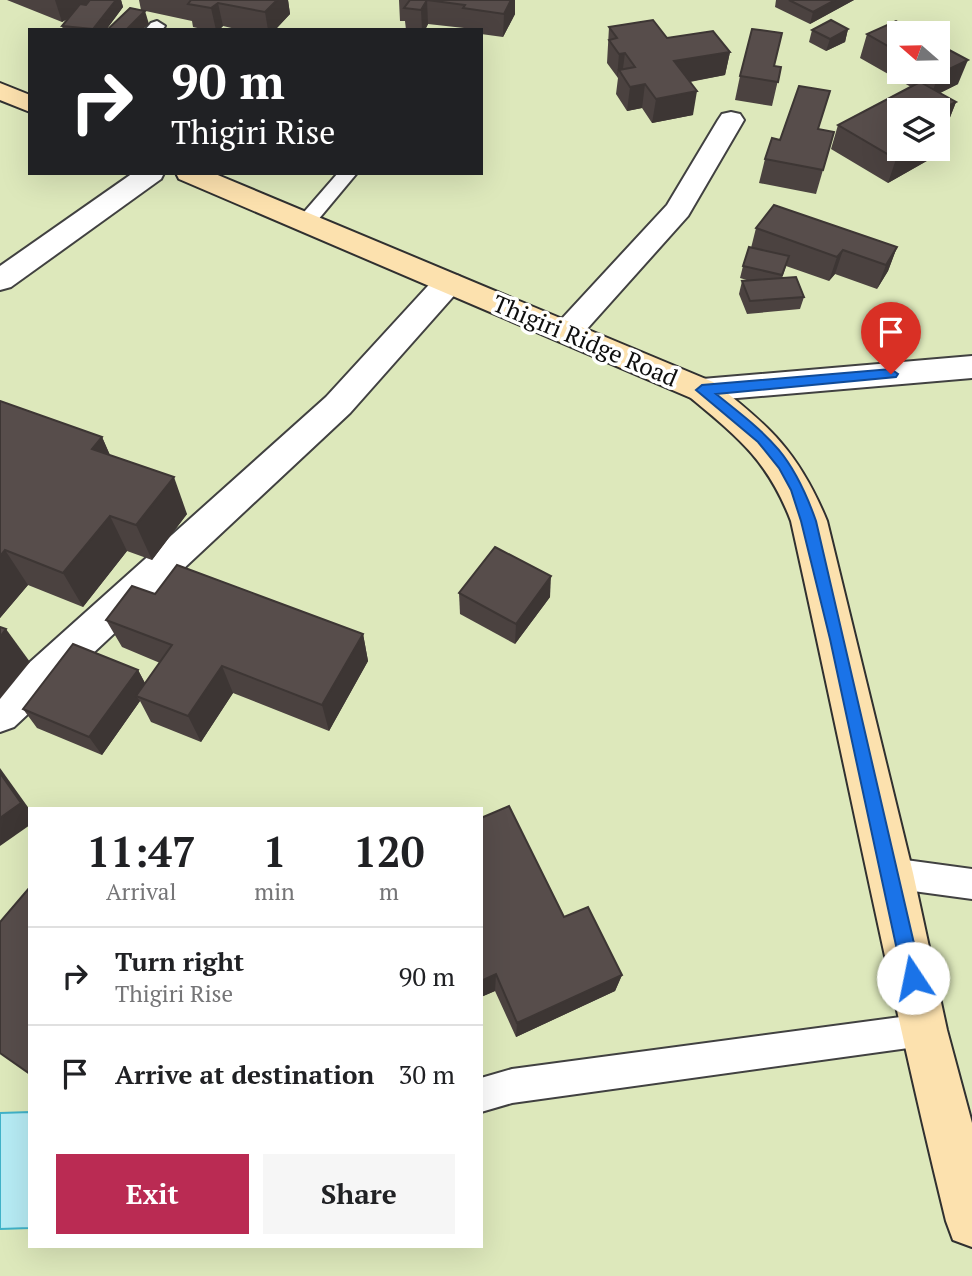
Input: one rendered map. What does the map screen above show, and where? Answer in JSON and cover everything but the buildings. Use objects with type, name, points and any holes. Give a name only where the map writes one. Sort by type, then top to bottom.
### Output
[{"type":"street","points":[[0,91],[28,103]]},
{"type":"street","points":[[567,332],[678,210],[731,120]]},
{"type":"street","points":[[0,279],[148,175]]},
{"type":"street","name":"Thigiri Ridge Road","points":[[194,175],[702,390],[763,439],[784,465],[798,490],[812,534],[891,873],[923,1031],[972,1221]]},
{"type":"street","points":[[0,714],[338,405],[448,283]]},
{"type":"street","points":[[702,390],[972,367]]},
{"type":"lane","points":[[305,223],[346,175]]},
{"type":"lane","points":[[891,873],[972,884]]},
{"type":"lane","points":[[483,1094],[512,1086],[923,1031]]},
{"type":"green space","points":[[0,0],[972,0],[972,1276],[0,1276]]},
{"type":"water","points":[[28,1112],[28,1228],[0,1229],[0,1113]]},
{"type":"route","points":[[891,374],[702,390],[763,439],[784,465],[798,490],[809,521],[838,639],[913,978]]}]
